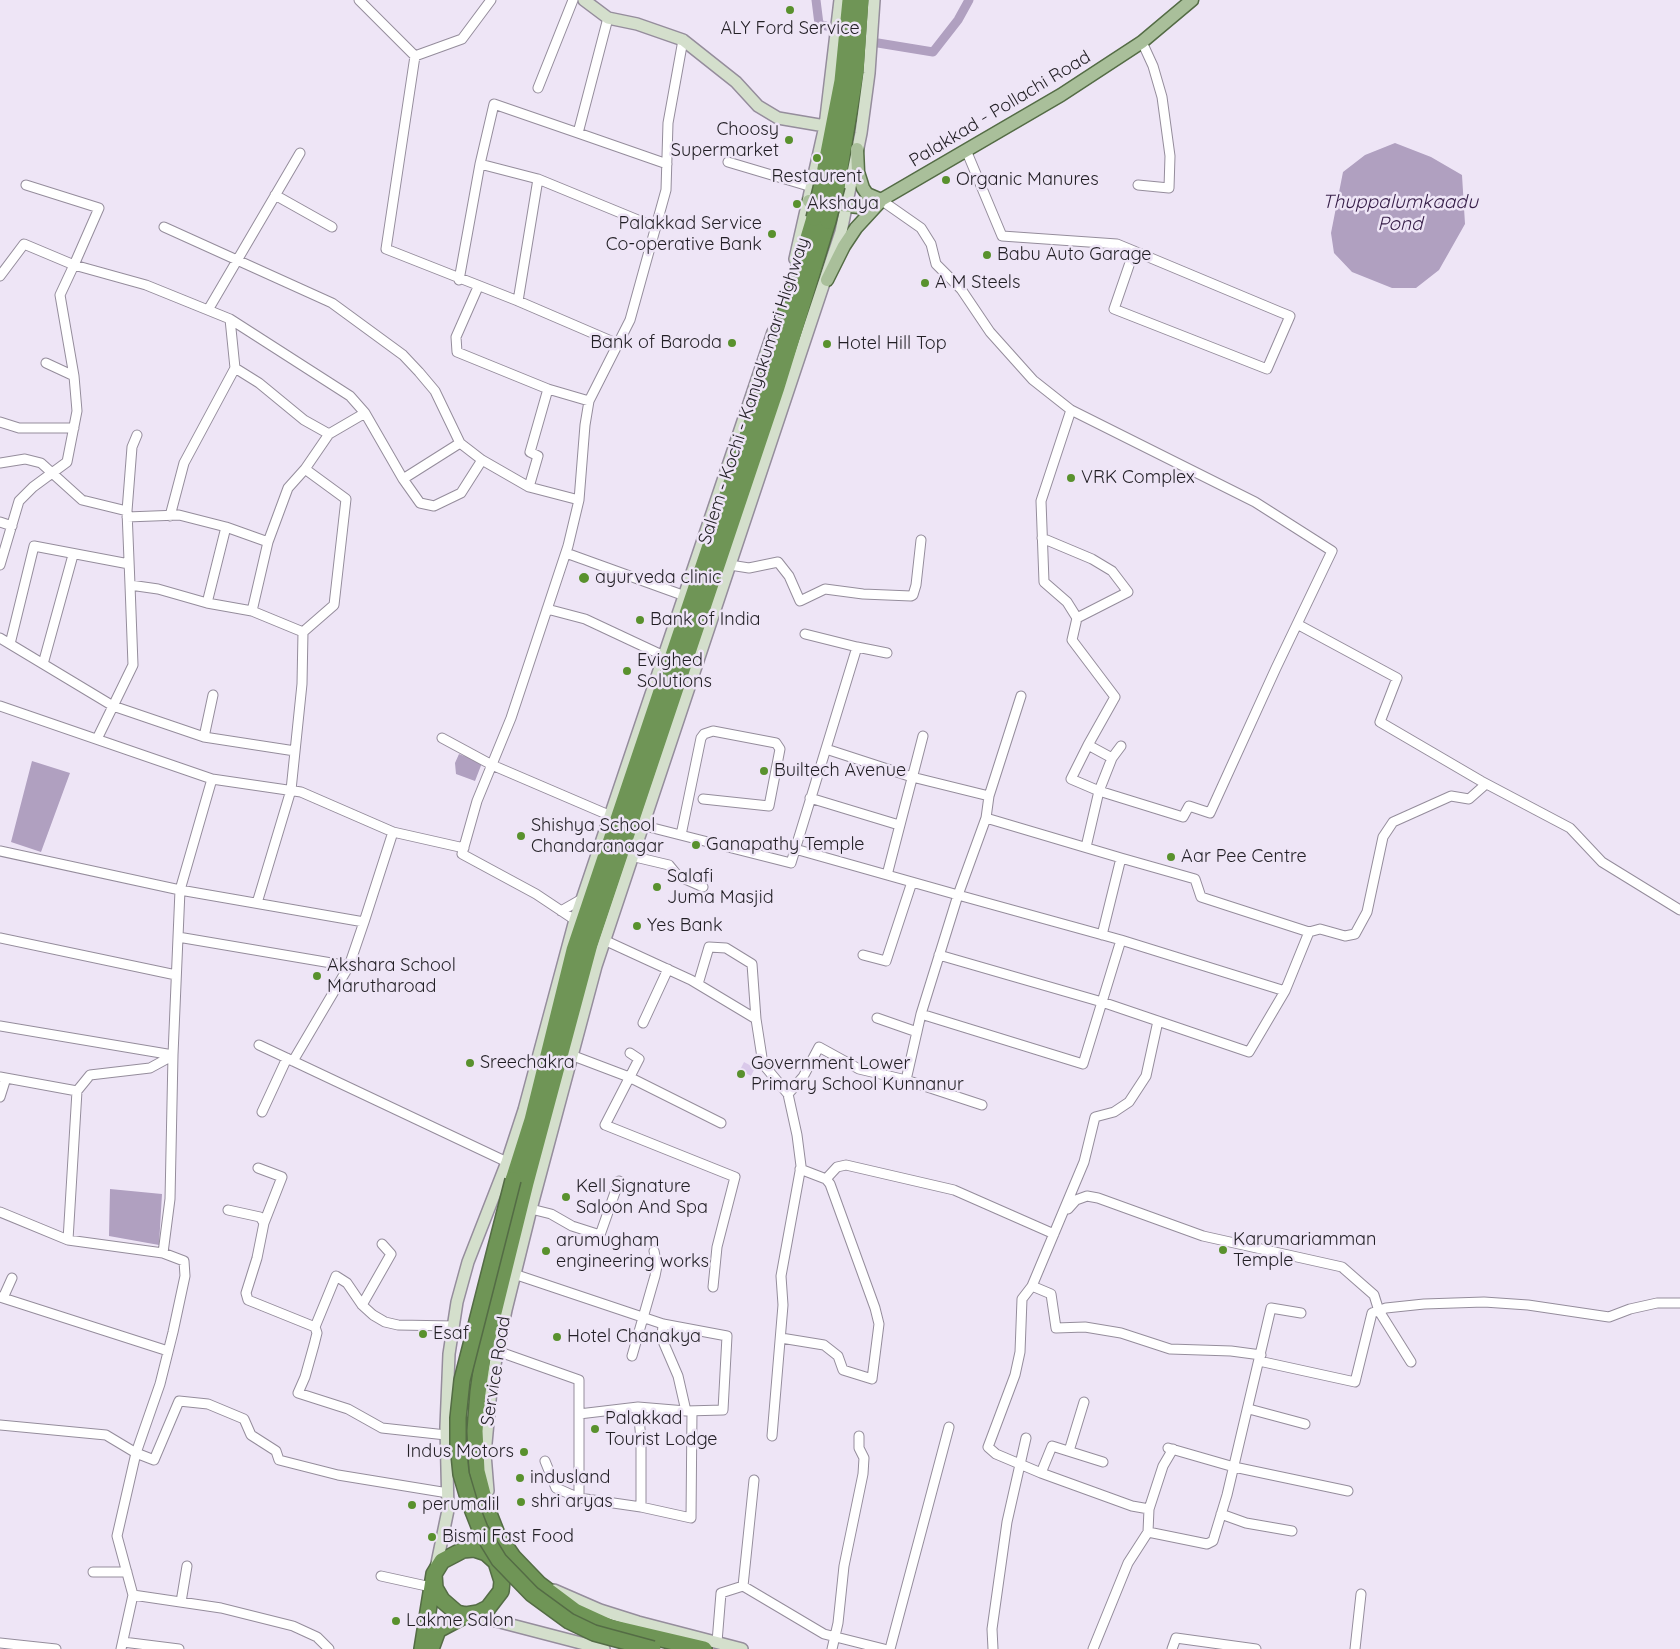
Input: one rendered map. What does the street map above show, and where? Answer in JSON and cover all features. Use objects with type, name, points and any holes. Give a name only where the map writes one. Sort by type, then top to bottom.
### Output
[{"type":"highway","name":"Salem - Kochi - Kanyakumari Highway","points":[[710,1646],[610,1627],[575,1611],[538,1584],[513,1557],[498,1534],[486,1506],[476,1471],[475,1431],[483,1357],[526,1183],[590,944],[777,387],[821,219],[824,186],[842,80],[850,0]]},
{"type":"highway","name":"Salem - Kochi - Kanyakumari Highway","points":[[824,186],[856,72],[861,0]]},
{"type":"highway","name":"Salem - Kochi - Kanyakumari Highway","points":[[653,1649],[594,1633],[570,1621],[532,1594],[499,1560],[480,1529],[461,1474],[458,1418],[462,1380],[513,1180],[532,1120],[574,950],[821,219]]},
{"type":"highway","points":[[422,1649],[433,1581],[442,1561],[463,1550],[474,1549],[486,1553],[496,1562],[502,1581],[495,1600],[478,1613],[466,1615],[438,1630],[431,1649]]},
{"type":"highway","points":[[496,1562],[513,1557]]},
{"type":"highway","points":[[433,1581],[442,1600],[457,1613],[466,1615]]},
{"type":"main road","name":"Palakkad - Pollachi Road","points":[[808,201],[858,207],[881,200],[1061,96],[1142,42],[1192,0]]},
{"type":"main road","points":[[826,280],[856,228],[881,200],[867,194],[863,188],[858,172],[858,149]]},
{"type":"street","points":[[359,0],[415,56]]},
{"type":"street","points":[[415,56],[462,39],[491,0]]},
{"type":"street","points":[[538,88],[573,0]]},
{"type":"street","points":[[584,0],[608,18],[637,24],[683,40],[736,82],[758,106],[778,118],[825,126]]},
{"type":"street","points":[[381,1576],[433,1581],[448,1510],[446,1435],[449,1354],[457,1302],[468,1262],[507,1162],[524,1110],[575,920],[792,273],[808,201],[824,186],[825,126],[840,0]]},
{"type":"street","name":"Service Road","points":[[498,1534],[486,1484],[485,1454],[492,1379],[514,1274],[571,1055],[604,940],[641,825],[826,280],[846,206],[858,149],[869,73],[874,0]]},
{"type":"street","points":[[578,133],[608,18]]},
{"type":"street","points":[[575,920],[536,894],[462,854],[477,800],[510,718],[566,553],[580,500],[585,425],[590,401],[630,320],[666,190],[668,123],[683,40]]},
{"type":"street","points":[[1138,185],[1168,188],[1170,156],[1162,97],[1154,66],[1142,42]]},
{"type":"street","points":[[415,56],[386,250],[478,287],[518,300],[618,344]]},
{"type":"street","points":[[460,280],[480,164],[494,104],[667,164]]},
{"type":"street","points":[[966,150],[1002,236],[1117,244],[1134,251],[1280,312],[1290,316],[1267,369],[1114,309],[1134,251]]},
{"type":"street","points":[[208,310],[300,153]]},
{"type":"street","points":[[728,162],[824,186]]},
{"type":"street","points":[[480,164],[538,179],[655,227]]},
{"type":"street","points":[[518,300],[538,179]]},
{"type":"street","points":[[0,565],[19,501],[32,487],[67,462],[77,411],[74,376],[60,295],[99,208],[26,185]]},
{"type":"street","points":[[276,195],[332,227]]},
{"type":"street","points":[[881,200],[921,228],[931,244],[936,264],[961,290],[990,332],[1033,380],[1071,410],[1254,502],[1332,551],[1210,813],[1189,806],[1183,818],[1099,791],[1071,779],[1115,697],[1072,640],[1077,618],[1067,602],[1044,582],[1041,501],[1071,410]]},
{"type":"street","points":[[164,227],[332,303],[403,355],[434,391],[460,443],[482,460],[528,487],[580,500]]},
{"type":"street","points":[[0,276],[24,244],[74,265],[146,285],[230,319],[350,396],[365,413],[404,480],[420,503],[434,506],[461,493],[482,460]]},
{"type":"street","points":[[478,287],[456,337],[457,352],[548,389],[590,401]]},
{"type":"street","points":[[170,516],[184,463],[235,368],[230,319]]},
{"type":"street","points":[[46,363],[74,376]]},
{"type":"street","points":[[235,368],[259,383],[304,420],[329,434]]},
{"type":"street","points":[[528,487],[538,456],[530,452],[548,389]]},
{"type":"street","points":[[252,611],[268,542],[288,488],[305,469],[329,434],[365,413]]},
{"type":"street","points":[[0,422],[19,428],[74,428]]},
{"type":"street","points":[[97,739],[133,665],[127,514],[132,447],[137,434]]},
{"type":"street","points":[[404,480],[460,443]]},
{"type":"street","points":[[0,463],[25,459],[41,463],[82,500],[127,514],[179,515],[226,527],[268,542]]},
{"type":"street","points":[[258,903],[291,790],[302,684],[304,632],[334,604],[346,498],[305,469]]},
{"type":"street","points":[[0,522],[12,526]]},
{"type":"street","points":[[207,603],[226,527]]},
{"type":"street","points":[[1042,538],[1092,559],[1112,571],[1128,592],[1077,618]]},
{"type":"street","points":[[730,565],[749,568],[778,562],[789,576],[800,601],[825,589],[863,594],[913,596],[921,540]]},
{"type":"street","points":[[10,644],[34,546],[73,555],[129,564]]},
{"type":"street","points":[[566,553],[685,596]]},
{"type":"street","points":[[43,664],[73,555]]},
{"type":"street","points":[[130,585],[158,589],[207,603],[252,611],[304,632]]},
{"type":"street","points":[[547,609],[585,619],[664,656]]},
{"type":"street","points":[[1297,624],[1397,678],[1380,722],[1486,784],[1570,828],[1602,862],[1680,910]]},
{"type":"street","points":[[805,634],[887,653]]},
{"type":"street","points":[[0,638],[113,706],[204,737],[296,751]]},
{"type":"street","points":[[641,825],[791,863],[857,647]]},
{"type":"street","points":[[204,737],[213,695]]},
{"type":"street","points":[[906,1080],[921,1014],[958,895],[986,818],[989,796],[1020,696]]},
{"type":"street","points":[[0,706],[212,779],[302,792],[393,832],[464,848]]},
{"type":"street","points":[[681,835],[701,738],[704,734],[713,731],[776,743],[780,749],[769,806],[703,799]]},
{"type":"street","points":[[886,874],[923,736]]},
{"type":"street","points":[[442,738],[492,765],[611,816]]},
{"type":"street","points":[[1088,745],[1112,758]]},
{"type":"street","points":[[1086,848],[1099,791],[1112,758],[1122,746]]},
{"type":"street","points":[[826,749],[912,777],[989,796]]},
{"type":"street","points":[[163,1253],[170,1199],[173,1055],[180,890],[212,779]]},
{"type":"street","points":[[986,818],[1195,879],[1201,897],[1309,932],[1320,929],[1346,936],[1355,934],[1367,912],[1383,837],[1393,822],[1451,796],[1469,799],[1486,784]]},
{"type":"street","points":[[810,798],[899,825]]},
{"type":"street","points":[[262,1112],[290,1060],[349,966],[393,832]]},
{"type":"street","points":[[795,849],[1121,940],[1285,991]]},
{"type":"street","points":[[0,851],[180,890],[364,922]]},
{"type":"street","points":[[631,856],[669,865],[678,876],[703,887]]},
{"type":"street","points":[[1102,935],[1122,858]]},
{"type":"street","points":[[863,955],[886,962],[912,882]]},
{"type":"street","points":[[561,911],[582,899]]},
{"type":"street","points":[[940,955],[1102,1002],[1249,1052],[1285,991],[1309,932]]},
{"type":"street","points":[[178,937],[349,966]]},
{"type":"street","points":[[0,938],[176,976]]},
{"type":"street","points":[[604,940],[698,984],[756,1019]]},
{"type":"street","points":[[921,1014],[1083,1064],[1121,940]]},
{"type":"street","points":[[698,984],[709,946],[726,948],[752,964],[756,1019],[763,1064],[788,1094],[797,1135],[800,1169],[781,1276],[783,1305],[772,1436]]},
{"type":"street","points":[[643,1023],[668,969]]},
{"type":"street","points":[[877,1018],[917,1032]]},
{"type":"street","points":[[1149,1509],[1132,1506],[1041,1473],[996,1454],[988,1444],[1015,1376],[1020,1352],[1022,1299],[1032,1286],[1084,1162],[1095,1116],[1114,1112],[1129,1102],[1146,1076],[1158,1021]]},
{"type":"street","points":[[0,1026],[173,1055]]},
{"type":"street","points":[[259,1045],[507,1162]]},
{"type":"street","points":[[788,1094],[803,1077],[819,1047],[859,1069],[906,1080],[982,1105]]},
{"type":"street","points":[[630,1053],[639,1060],[605,1125],[735,1177],[717,1247],[713,1287]]},
{"type":"street","points":[[68,1240],[77,1091],[90,1075],[150,1068],[173,1055]]},
{"type":"street","points":[[571,1055],[629,1076],[721,1123]]},
{"type":"street","points":[[0,1097],[3,1077],[77,1091]]},
{"type":"street","points":[[826,1179],[836,1167],[846,1165],[954,1190],[1054,1234]]},
{"type":"street","points":[[258,1168],[282,1177],[264,1223],[258,1258],[246,1293],[248,1300],[314,1327],[317,1333],[305,1377],[298,1393],[348,1409],[382,1428],[446,1435]]},
{"type":"street","points":[[781,1338],[824,1345],[838,1356],[844,1370],[872,1379],[879,1324],[849,1233],[826,1179],[800,1169]]},
{"type":"street","points":[[531,1209],[551,1214],[572,1226],[600,1235],[619,1181]]},
{"type":"street","points":[[1064,1212],[1076,1200],[1086,1196],[1098,1198],[1151,1215],[1203,1236],[1342,1267],[1374,1295],[1379,1310],[1411,1362]]},
{"type":"street","points":[[228,1210],[260,1217],[264,1223]]},
{"type":"street","points":[[0,1212],[68,1240],[163,1253],[184,1261],[186,1276],[168,1352],[160,1384],[136,1453],[117,1536],[133,1595],[122,1645],[179,1649]]},
{"type":"street","points":[[362,1305],[391,1254],[382,1244]]},
{"type":"street","points":[[632,1356],[656,1271],[654,1251]]},
{"type":"street","points":[[514,1274],[663,1324],[727,1336],[723,1410],[689,1411],[638,1407],[579,1414]]},
{"type":"street","points":[[314,1327],[336,1276],[347,1283],[362,1305],[373,1315],[385,1322],[398,1325],[454,1326]]},
{"type":"street","points":[[12,1278],[2,1298],[168,1352]]},
{"type":"street","points":[[1032,1286],[1051,1294],[1056,1328],[1085,1327],[1121,1333],[1170,1349],[1231,1350],[1355,1382],[1372,1313],[1379,1310],[1424,1304],[1484,1302],[1528,1305],[1609,1317],[1648,1305],[1680,1303]]},
{"type":"street","points":[[1148,1532],[1207,1544],[1212,1541],[1249,1409],[1271,1308],[1301,1313]]},
{"type":"street","points":[[545,1461],[556,1488],[579,1498],[641,1507],[691,1518],[689,1411],[678,1376],[662,1339],[663,1324]]},
{"type":"street","points":[[497,1351],[579,1380],[579,1498]]},
{"type":"street","points":[[0,1425],[106,1435],[136,1453],[154,1460],[179,1401],[208,1404],[244,1419],[251,1435],[276,1450],[278,1460],[338,1475],[448,1493]]},
{"type":"street","points":[[1069,1452],[1084,1402]]},
{"type":"street","points":[[638,1407],[641,1440],[641,1507]]},
{"type":"street","points":[[1249,1409],[1304,1424]]},
{"type":"street","points":[[890,1649],[948,1427]]},
{"type":"street","points":[[832,1649],[836,1638],[844,1566],[863,1474],[864,1458],[859,1448],[859,1436]]},
{"type":"street","points":[[993,1649],[992,1629],[1007,1522],[1026,1438]]},
{"type":"street","points":[[1041,1473],[1052,1446],[1103,1462]]},
{"type":"street","points":[[1093,1649],[1128,1563],[1148,1532],[1149,1509],[1170,1448],[1234,1467],[1348,1491]]},
{"type":"street","points":[[743,1586],[754,1480]]},
{"type":"street","points":[[1221,1514],[1246,1523],[1292,1531]]},
{"type":"street","points":[[181,1602],[187,1566]]},
{"type":"street","points":[[93,1572],[127,1572]]},
{"type":"street","points":[[742,1649],[710,1646],[721,1593],[743,1586],[807,1625],[836,1638],[884,1649]]},
{"type":"street","points":[[1355,1649],[1361,1594]]},
{"type":"street","points":[[133,1595],[221,1608],[293,1626],[317,1637],[328,1649]]},
{"type":"street","points":[[466,1615],[484,1616],[604,1649]]},
{"type":"street","points":[[1172,1649],[1176,1638],[1256,1649]]},
{"type":"street","points":[[0,1643],[56,1649]]},
{"type":"shaded area","points":[[744,1062],[755,1068],[751,1076],[740,1070]]},
{"type":"water","name":"Thuppalumkaadu Pond","points":[[1395,143],[1431,157],[1462,175],[1465,224],[1439,270],[1416,288],[1392,288],[1352,272],[1334,253],[1331,233],[1343,172],[1365,155]]},
{"type":"water","points":[[459,754],[482,763],[475,781],[456,774],[455,763]]},
{"type":"water","points":[[32,761],[70,773],[41,852],[11,842]]},
{"type":"water","points":[[110,1189],[162,1194],[159,1245],[109,1236]]},
{"type":"waterway","points":[[816,0],[819,24],[826,26]]},
{"type":"waterway","points":[[878,43],[933,52],[958,20],[969,0]]},
{"type":"place","name":"ALY Ford Service","points":[[790,10]]},
{"type":"place","name":"Choosy Supermarket","points":[[789,140]]},
{"type":"place","name":"Restaurent","points":[[817,158]]},
{"type":"place","name":"Organic Manures","points":[[946,180]]},
{"type":"place","name":"Akshaya","points":[[797,204]]},
{"type":"place","name":"Palakkad Service Co-operative Bank","points":[[772,234]]},
{"type":"place","name":"Babu Auto Garage","points":[[987,255]]},
{"type":"place","name":"A M Steels","points":[[925,283]]},
{"type":"place","name":"Bank of Baroda","points":[[732,343]]},
{"type":"place","name":"Hotel Hill Top","points":[[827,344]]},
{"type":"place","name":"VRK Complex","points":[[1071,478]]},
{"type":"place","name":"ayurveda clinic","points":[[584,578]]},
{"type":"place","name":"Bank of India","points":[[640,620]]},
{"type":"place","name":"Evighed Solutions","points":[[627,671]]},
{"type":"place","name":"Builtech Avenue","points":[[764,771]]},
{"type":"place","name":"Shishya School Chandaranagar","points":[[521,836]]},
{"type":"place","name":"Ganapathy Temple","points":[[696,845]]},
{"type":"place","name":"Aar Pee Centre","points":[[1171,857]]},
{"type":"place","name":"Salafi Juma Masjid","points":[[657,887]]},
{"type":"place","name":"Yes Bank","points":[[637,926]]},
{"type":"place","name":"Akshara School Marutharoad","points":[[317,976]]},
{"type":"place","name":"Sreechakra","points":[[470,1063]]},
{"type":"place","name":"Government Lower Primary School Kunnanur","points":[[741,1074]]},
{"type":"place","name":"Kell Signature Saloon And Spa","points":[[566,1197]]},
{"type":"place","name":"Karumariamman Temple","points":[[1223,1250]]},
{"type":"place","name":"arumugham engineering works","points":[[546,1251]]},
{"type":"place","name":"Esaf","points":[[423,1334]]},
{"type":"place","name":"Hotel Chanakya","points":[[557,1337]]},
{"type":"place","name":"Palakkad Tourist Lodge","points":[[595,1429]]},
{"type":"place","name":"Indus Motors","points":[[524,1452]]},
{"type":"place","name":"indusland","points":[[520,1478]]},
{"type":"place","name":"shri aryas","points":[[521,1502]]},
{"type":"place","name":"perumalil","points":[[412,1505]]},
{"type":"place","name":"Bismi Fast Food","points":[[432,1537]]},
{"type":"place","name":"Lakme Salon","points":[[396,1621]]}]
